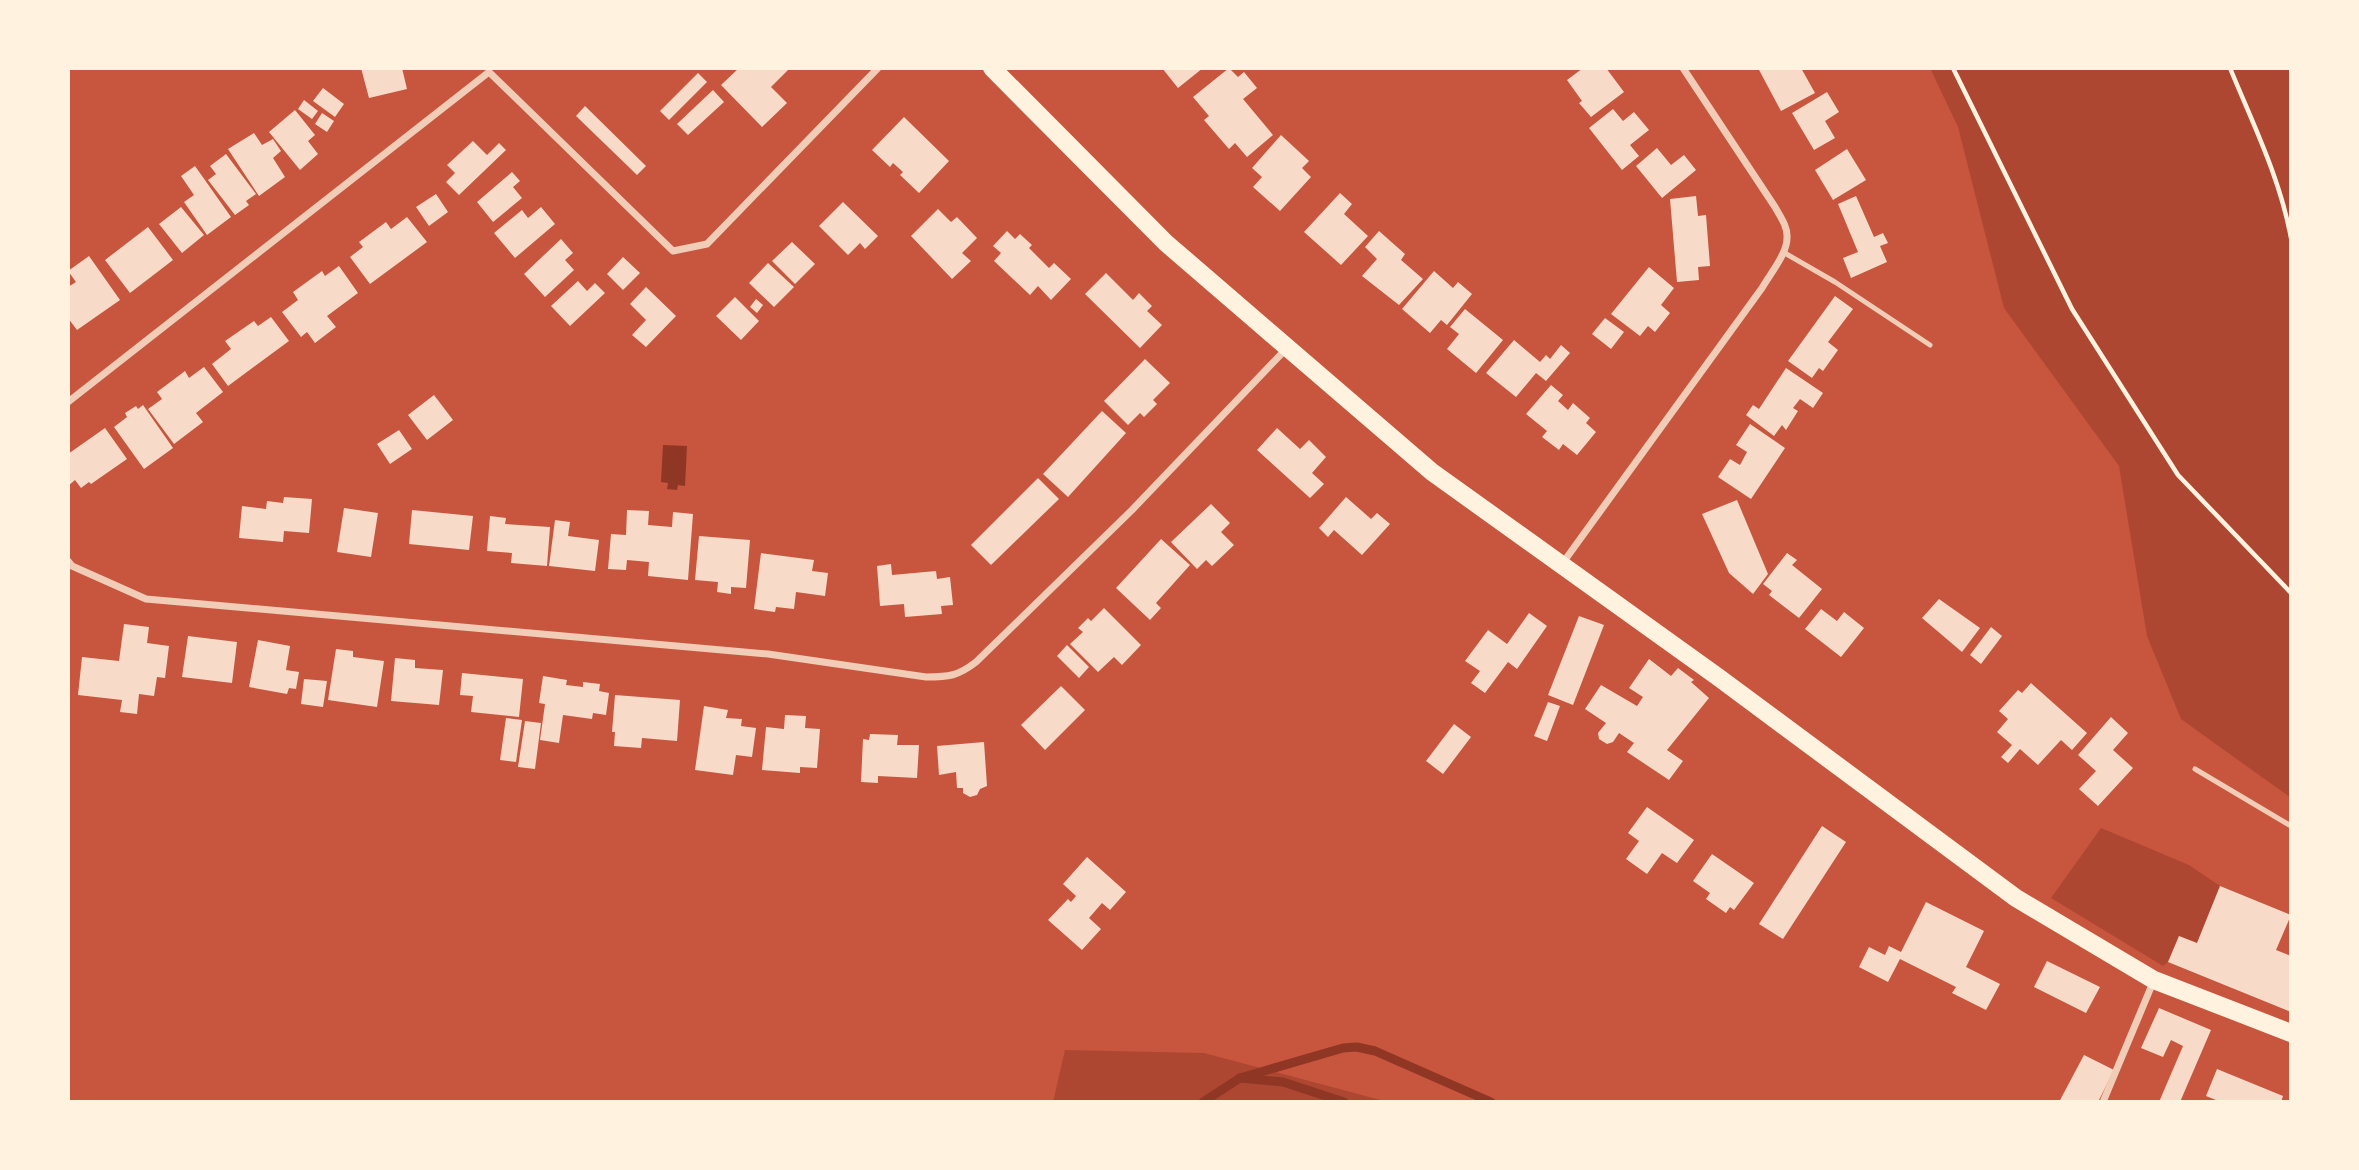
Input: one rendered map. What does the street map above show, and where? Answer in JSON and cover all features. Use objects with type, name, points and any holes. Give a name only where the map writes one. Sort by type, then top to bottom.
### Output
[{"type":"main road","points":[[992,68],[1166,243],[1411,455],[2016,898],[2154,980],[2291,1033]]},
{"type":"street","points":[[68,402],[487,70],[673,251],[707,244],[878,68]]},
{"type":"street","points":[[1562,564],[1762,288],[1783,252],[1787,239],[1785,225],[1775,206],[1683,68]]},
{"type":"street","points":[[68,561],[72,566],[146,599],[768,654],[926,677],[951,677],[976,662],[1112,529],[1286,348]]},
{"type":"street","points":[[2104,1102],[2154,980]]},
{"type":"lane","points":[[1783,252],[1835,282],[1930,345]]},
{"type":"lane","points":[[2194,769],[2291,825]]},
{"type":"path","points":[[1953,68],[2072,309],[2178,475],[2291,593]]},
{"type":"path","points":[[2230,68],[2275,174],[2286,209],[2291,238]]},
{"type":"shaded area","points":[[1930,68],[2291,68],[2291,798],[2181,719],[2147,636],[2119,466],[2004,308],[1958,127]]},
{"type":"shaded area","points":[[663,445],[687,446],[685,486],[678,485],[677,490],[667,489],[668,483],[661,482]]},
{"type":"shaded area","points":[[2101,828],[2189,865],[2220,886],[2197,943],[2179,936],[2168,962],[2163,966],[2051,898]]},
{"type":"shaded area","points":[[1065,1050],[1204,1053],[1388,1102],[1053,1102]]},
{"type":"building","points":[[361,68],[402,68],[407,89],[369,98]]},
{"type":"building","points":[[739,68],[790,68],[771,87],[787,103],[762,127],[721,85]]},
{"type":"building","points":[[1162,68],[1203,68],[1178,88]]},
{"type":"building","points":[[1229,68],[1238,77],[1244,72],[1257,88],[1243,99],[1273,135],[1247,157],[1235,143],[1229,149],[1204,120],[1209,116],[1193,97]]},
{"type":"building","points":[[1583,68],[1606,68],[1624,92],[1591,117],[1579,103],[1582,101],[1567,80]]},
{"type":"building","points":[[1758,68],[1801,68],[1815,93],[1781,111]]},
{"type":"building","points":[[698,73],[707,82],[669,120],[660,111]]},
{"type":"building","points":[[323,88],[344,104],[335,117],[313,101]]},
{"type":"building","points":[[713,90],[724,102],[688,135],[677,124]]},
{"type":"building","points":[[1827,92],[1839,112],[1825,121],[1835,138],[1814,150],[1792,113]]},
{"type":"building","points":[[304,100],[318,111],[312,119],[298,109]]},
{"type":"building","points":[[585,106],[646,166],[637,175],[576,116]]},
{"type":"building","points":[[1613,109],[1623,121],[1634,112],[1649,130],[1630,145],[1639,156],[1622,170],[1589,128]]},
{"type":"building","points":[[295,110],[315,135],[308,141],[318,154],[300,170],[269,132]]},
{"type":"building","points":[[322,113],[334,121],[327,132],[315,124]]},
{"type":"building","points":[[904,117],[949,161],[919,193],[900,175],[903,172],[893,163],[890,167],[872,150]]},
{"type":"building","points":[[254,133],[262,145],[273,139],[281,151],[273,158],[285,177],[259,196],[228,149]]},
{"type":"building","points":[[1281,135],[1309,161],[1302,168],[1311,177],[1280,211],[1253,187],[1262,177],[1252,168]]},
{"type":"building","points":[[473,141],[487,155],[499,143],[506,150],[459,195],[446,182],[455,173],[447,165]]},
{"type":"building","points":[[1657,148],[1671,165],[1684,155],[1696,170],[1662,198],[1636,166]]},
{"type":"building","points":[[1847,149],[1866,180],[1833,200],[1815,170]]},
{"type":"building","points":[[226,154],[256,194],[246,201],[249,205],[235,215],[208,180],[216,174],[210,166]]},
{"type":"building","points":[[195,166],[231,217],[207,235],[184,202],[194,195],[181,176]]},
{"type":"building","points":[[512,172],[520,181],[513,187],[522,198],[493,222],[477,202]]},
{"type":"building","points":[[1340,193],[1352,204],[1344,214],[1368,236],[1341,265],[1304,232]]},
{"type":"building","points":[[436,194],[448,212],[429,226],[416,207]]},
{"type":"building","points":[[1696,196],[1698,216],[1706,215],[1710,266],[1698,267],[1699,280],[1677,282],[1670,199]]},
{"type":"building","points":[[1856,196],[1874,237],[1883,233],[1888,243],[1880,246],[1887,262],[1851,278],[1843,258],[1858,252],[1838,204]]},
{"type":"building","points":[[843,202],[878,236],[865,249],[860,243],[848,255],[819,226]]},
{"type":"building","points":[[181,207],[204,235],[182,253],[159,224]]},
{"type":"building","points":[[541,207],[555,224],[515,258],[494,233],[522,210],[528,218]]},
{"type":"building","points":[[938,209],[951,222],[957,217],[977,238],[962,253],[971,261],[952,279],[911,236]]},
{"type":"building","points":[[407,217],[427,242],[370,284],[350,257],[363,247],[359,242],[386,222],[391,229]]},
{"type":"building","points":[[148,227],[173,260],[130,293],[105,260]]},
{"type":"building","points":[[1007,231],[1015,239],[1020,234],[1032,245],[1029,248],[1049,268],[1054,263],[1071,279],[1051,300],[1038,286],[1030,295],[994,261],[1001,253],[993,246]]},
{"type":"building","points":[[1379,231],[1405,254],[1401,260],[1423,279],[1399,305],[1362,276],[1377,259],[1365,247]]},
{"type":"building","points":[[561,239],[573,253],[565,260],[574,270],[545,297],[524,274]]},
{"type":"building","points":[[792,242],[815,264],[795,284],[772,261]]},
{"type":"building","points":[[89,256],[120,300],[77,330],[68,318],[68,287],[76,282],[68,271]]},
{"type":"building","points":[[623,257],[640,273],[623,290],[607,274]]},
{"type":"building","points":[[768,263],[794,287],[774,307],[749,283]]},
{"type":"building","points":[[339,266],[358,293],[327,316],[336,327],[315,343],[307,332],[301,337],[282,312],[298,300],[293,292],[322,271],[325,276]]},
{"type":"building","points":[[1649,267],[1674,288],[1661,305],[1670,313],[1655,332],[1648,326],[1640,336],[1611,314]]},
{"type":"building","points":[[1434,271],[1453,288],[1458,282],[1472,294],[1447,325],[1441,320],[1430,333],[1402,309]]},
{"type":"building","points":[[1106,273],[1133,300],[1139,293],[1152,306],[1147,311],[1162,325],[1140,348],[1085,294]]},
{"type":"building","points":[[578,281],[587,291],[595,283],[605,293],[570,326],[551,306]]},
{"type":"building","points":[[646,287],[676,316],[646,347],[632,335],[646,320],[630,304]]},
{"type":"building","points":[[1835,296],[1853,309],[1828,342],[1838,350],[1823,371],[1819,368],[1812,378],[1788,361]]},
{"type":"building","points":[[735,297],[759,321],[741,340],[716,316]]},
{"type":"building","points":[[756,299],[763,305],[757,313],[750,307]]},
{"type":"building","points":[[1465,309],[1503,340],[1476,373],[1447,349],[1459,334],[1450,327]]},
{"type":"building","points":[[271,317],[289,341],[228,386],[212,364],[231,349],[225,341],[254,321],[258,326]]},
{"type":"building","points":[[1605,318],[1624,332],[1611,349],[1592,334]]},
{"type":"building","points":[[1514,340],[1540,362],[1546,355],[1550,359],[1561,345],[1570,353],[1546,381],[1536,373],[1516,397],[1486,373]]},
{"type":"building","points":[[1145,359],[1170,383],[1153,400],[1157,404],[1144,417],[1140,413],[1128,425],[1104,401]]},
{"type":"building","points":[[204,367],[223,392],[196,413],[203,422],[174,444],[148,409],[162,399],[157,392],[185,371],[189,378]]},
{"type":"building","points":[[1786,368],[1823,393],[1813,408],[1800,399],[1793,408],[1798,411],[1786,430],[1782,425],[1774,436],[1746,415],[1753,405],[1759,409]]},
{"type":"building","points":[[1551,385],[1563,395],[1558,401],[1568,410],[1573,403],[1590,418],[1586,423],[1596,432],[1577,455],[1563,444],[1559,450],[1542,437],[1547,431],[1526,414]]},
{"type":"building","points":[[434,395],[453,420],[427,440],[408,415]]},
{"type":"building","points":[[143,405],[173,448],[144,469],[114,427],[127,417],[125,413]]},
{"type":"building","points":[[1102,411],[1126,433],[1068,497],[1043,474]]},
{"type":"building","points":[[1750,424],[1785,448],[1751,499],[1718,477],[1730,459],[1740,465],[1747,452],[1736,445]]},
{"type":"building","points":[[105,428],[127,459],[91,484],[89,482],[81,488],[75,480],[68,486],[68,454]]},
{"type":"building","points":[[1277,428],[1300,449],[1309,440],[1326,457],[1312,473],[1324,484],[1310,498],[1257,450]]},
{"type":"building","points":[[399,430],[412,449],[390,464],[377,444]]},
{"type":"building","points":[[1038,478],[1059,499],[991,565],[971,545]]},
{"type":"building","points":[[284,497],[312,499],[309,533],[284,531],[283,542],[239,538],[242,506],[266,509],[267,501],[283,503]]},
{"type":"building","points":[[1346,497],[1371,519],[1377,513],[1390,524],[1362,555],[1334,530],[1328,537],[1319,528]]},
{"type":"building","points":[[1737,500],[1768,574],[1753,594],[1729,573],[1702,514]]},
{"type":"building","points":[[1211,504],[1230,523],[1221,532],[1234,545],[1212,566],[1206,560],[1197,569],[1171,542]]},
{"type":"building","points":[[344,508],[378,513],[371,557],[337,552]]},
{"type":"building","points":[[412,510],[473,516],[469,550],[409,544]]},
{"type":"building","points":[[627,510],[649,511],[648,525],[672,527],[673,512],[693,514],[688,580],[648,576],[649,562],[627,560],[626,570],[608,569],[611,534],[626,535]]},
{"type":"building","points":[[490,516],[506,518],[505,524],[550,527],[547,566],[511,563],[512,553],[487,551]]},
{"type":"building","points":[[555,520],[570,522],[568,536],[599,540],[595,571],[549,566]]},
{"type":"building","points":[[699,536],[750,540],[746,588],[731,587],[731,594],[717,592],[718,582],[695,580]]},
{"type":"building","points":[[1161,539],[1190,565],[1156,603],[1161,608],[1150,620],[1116,588]]},
{"type":"building","points":[[761,553],[814,560],[812,571],[828,573],[825,596],[796,592],[794,609],[776,607],[775,612],[754,609]]},
{"type":"building","points":[[1787,553],[1797,560],[1792,565],[1822,589],[1799,618],[1769,595],[1772,591],[1763,584]]},
{"type":"building","points":[[891,564],[892,575],[936,571],[937,579],[950,577],[953,605],[941,606],[942,614],[905,617],[904,604],[880,606],[877,566]]},
{"type":"building","points":[[1939,599],[1980,628],[1962,652],[1922,618]]},
{"type":"building","points":[[1104,608],[1141,645],[1122,665],[1114,657],[1098,672],[1070,644],[1083,632],[1078,628],[1088,618],[1091,621]]},
{"type":"building","points":[[1821,609],[1837,621],[1844,612],[1864,628],[1841,657],[1805,629]]},
{"type":"building","points":[[1529,613],[1547,626],[1517,669],[1508,662],[1485,693],[1471,683],[1480,671],[1465,661],[1488,630],[1507,644]]},
{"type":"building","points":[[1579,616],[1604,625],[1573,705],[1548,695]]},
{"type":"building","points":[[124,624],[149,627],[147,643],[169,646],[165,678],[157,677],[154,696],[139,694],[137,714],[120,712],[122,700],[78,695],[82,657],[119,661]]},
{"type":"building","points":[[1991,627],[2002,636],[1981,664],[1970,655]]},
{"type":"building","points":[[188,636],[237,642],[232,683],[182,677]]},
{"type":"building","points":[[258,640],[290,646],[286,670],[299,672],[296,689],[289,688],[287,694],[249,687]]},
{"type":"building","points":[[1067,645],[1089,667],[1079,678],[1057,656]]},
{"type":"building","points":[[336,649],[353,651],[353,657],[384,661],[377,707],[328,700]]},
{"type":"building","points":[[395,658],[415,660],[415,668],[443,670],[439,705],[391,701]]},
{"type":"building","points":[[1649,659],[1671,676],[1678,668],[1694,680],[1691,682],[1709,698],[1667,750],[1683,761],[1669,780],[1627,752],[1634,743],[1619,733],[1613,742],[1607,744],[1599,739],[1598,733],[1606,723],[1585,709],[1601,685],[1637,706],[1643,697],[1629,688]]},
{"type":"building","points":[[462,673],[523,679],[519,717],[471,712],[473,696],[460,695]]},
{"type":"building","points":[[543,676],[567,680],[566,685],[583,687],[583,682],[600,684],[599,691],[609,693],[606,715],[593,713],[592,719],[563,715],[559,743],[540,740],[545,704],[539,703]]},
{"type":"building","points":[[304,679],[327,681],[323,707],[301,704]]},
{"type":"building","points":[[2031,683],[2087,733],[2072,750],[2061,740],[2038,765],[2020,749],[2008,763],[2001,757],[2012,745],[1997,732],[2008,719],[1999,711],[2018,690],[2022,693]]},
{"type":"building","points":[[1061,686],[1085,710],[1045,750],[1021,725]]},
{"type":"building","points":[[615,695],[680,700],[677,741],[642,738],[641,748],[614,746],[615,732],[612,732]]},
{"type":"building","points":[[1548,702],[1560,706],[1547,741],[1534,736]]},
{"type":"building","points":[[704,706],[728,710],[726,718],[742,719],[741,726],[756,728],[752,757],[736,755],[733,775],[695,770]]},
{"type":"building","points":[[785,715],[806,716],[805,728],[820,729],[817,768],[800,767],[800,773],[762,770],[766,727],[784,729]]},
{"type":"building","points":[[2111,717],[2128,733],[2113,750],[2133,768],[2098,806],[2079,789],[2096,771],[2078,755]]},
{"type":"building","points":[[506,718],[522,720],[516,762],[500,760]]},
{"type":"building","points":[[525,721],[541,723],[535,769],[518,767]]},
{"type":"building","points":[[1454,724],[1471,737],[1443,774],[1426,761]]},
{"type":"building","points":[[870,734],[898,735],[897,745],[919,745],[917,778],[878,776],[878,783],[861,782],[863,739],[869,740]]},
{"type":"building","points":[[984,742],[987,786],[980,789],[977,795],[970,797],[963,793],[963,788],[957,788],[956,772],[939,775],[937,746]]},
{"type":"building","points":[[1647,807],[1694,840],[1677,863],[1662,853],[1647,874],[1626,859],[1639,841],[1628,833]]},
{"type":"building","points":[[1822,826],[1846,842],[1783,939],[1759,924]]},
{"type":"building","points":[[1712,854],[1754,883],[1734,910],[1730,907],[1726,913],[1706,899],[1710,893],[1693,881]]},
{"type":"building","points":[[1087,857],[1126,892],[1110,910],[1102,903],[1089,918],[1101,929],[1082,950],[1048,920],[1068,899],[1071,902],[1076,896],[1063,884]]},
{"type":"building","points":[[2220,886],[2291,915],[2276,950],[2291,956],[2291,1012],[2168,962],[2179,936],[2197,943]]},
{"type":"building","points":[[1926,902],[1984,931],[1966,967],[2000,984],[1986,1010],[1952,993],[1956,987],[1900,959],[1888,982],[1859,967],[1869,947],[1885,955],[1889,946],[1901,952]]},
{"type":"building","points":[[2047,961],[2100,987],[2086,1013],[2034,987]]},
{"type":"building","points":[[2159,1008],[2211,1030],[2180,1102],[2159,1102],[2183,1046],[2171,1040],[2163,1057],[2141,1048]]},
{"type":"building","points":[[2084,1055],[2114,1070],[2098,1102],[2059,1102]]},
{"type":"building","points":[[2217,1069],[2283,1096],[2281,1102],[2221,1102],[2206,1096]]},
{"type":"waterway","points":[[1240,1078],[1343,1048],[1357,1047],[1375,1051],[1491,1102]]},
{"type":"waterway","points":[[1203,1102],[1240,1078],[1283,1082],[1344,1102]]}]
